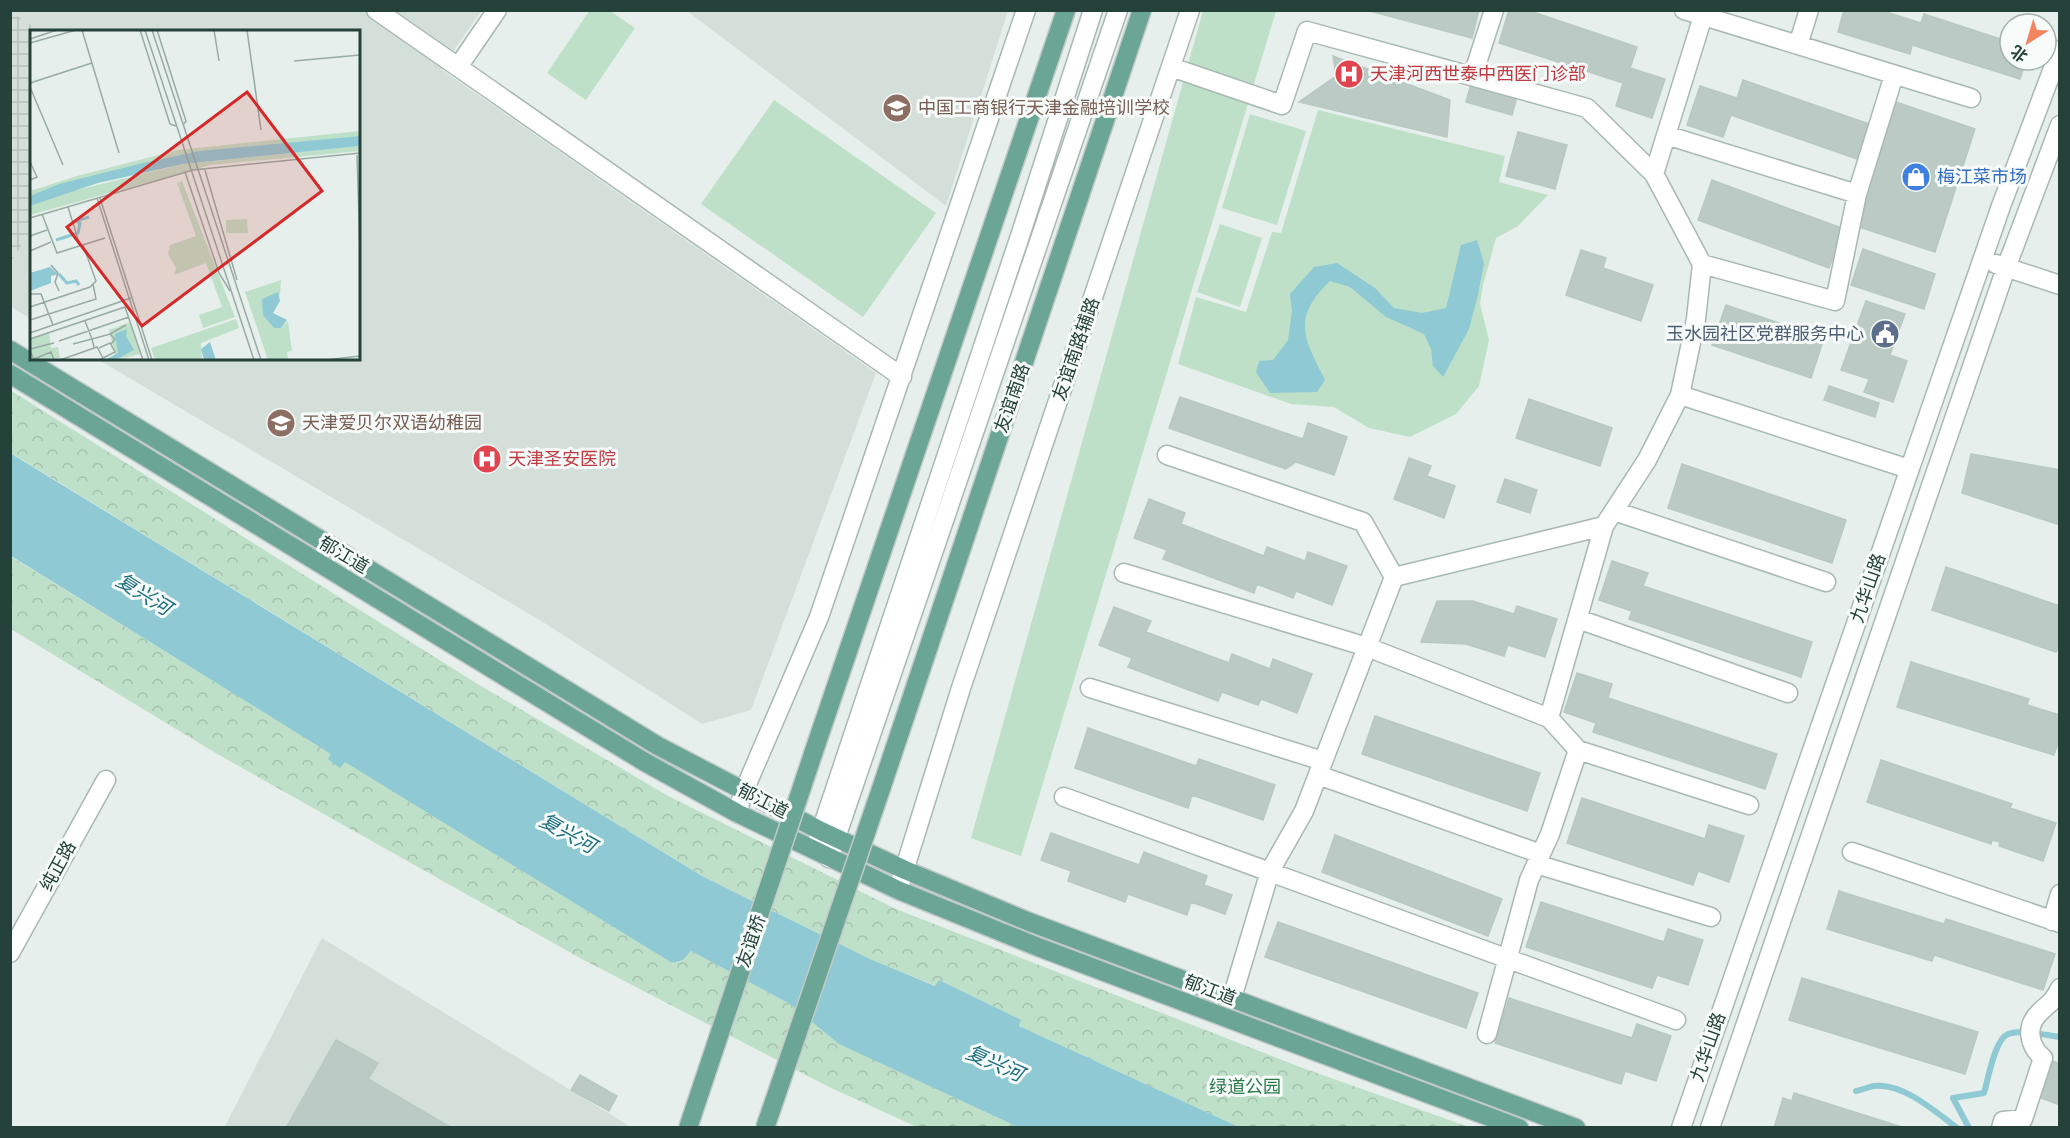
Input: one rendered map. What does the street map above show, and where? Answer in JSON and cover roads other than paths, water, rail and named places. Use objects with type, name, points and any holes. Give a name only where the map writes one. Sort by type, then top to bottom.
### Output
[{"type":"main road","name":"友谊桥","points":[[688,1128],[1066,10]]},
{"type":"main road","name":"友谊南路","points":[[765,1128],[1142,10]]},
{"type":"main road","name":"郁江道","points":[[10,351],[658,747],[829,835],[905,870],[1027,921],[1576,1128]]},
{"type":"main road","name":"郁江道","points":[[10,374],[643,760],[737,813],[898,890],[1038,947],[1519,1128]]},
{"type":"street","points":[[376,10],[902,377]]},
{"type":"street","points":[[458,67],[497,10]]},
{"type":"street","points":[[737,813],[819,617],[1026,10]]},
{"type":"street","points":[[829,835],[1093,10]]},
{"type":"street","points":[[821,854],[1118,10]]},
{"type":"street","name":"友谊南路辅路","points":[[898,890],[961,688],[1190,10]]},
{"type":"street","points":[[1473,75],[1494,10]]},
{"type":"street","points":[[1684,10],[1971,98]]},
{"type":"street","points":[[1797,45],[1809,10]]},
{"type":"street","points":[[1654,174],[1702,16]]},
{"type":"street","points":[[1171,67],[1282,105],[1307,31],[1587,108],[1654,174],[1702,264],[1696,319],[1680,395],[1647,460],[1609,518],[1549,718]]},
{"type":"street","name":"九华山路","points":[[1681,1128],[1982,259],[2060,50]]},
{"type":"street","points":[[1702,264],[1835,301],[1857,194],[1894,75]]},
{"type":"street","name":"九华山路","points":[[1710,1128],[2006,268],[2060,124]]},
{"type":"street","points":[[1666,135],[1857,194]]},
{"type":"street","points":[[1982,259],[2060,285]]},
{"type":"street","points":[[1680,395],[1909,469]]},
{"type":"street","points":[[1167,455],[1363,522],[1394,577]]},
{"type":"street","points":[[1394,577],[1609,518],[1826,582]]},
{"type":"street","points":[[1124,573],[1367,648],[1549,718],[1578,750],[1749,805]]},
{"type":"street","points":[[1232,998],[1270,871],[1304,811],[1394,577]]},
{"type":"street","points":[[1578,619],[1788,693]]},
{"type":"street","points":[[1090,688],[1321,768],[1538,859],[1711,917]]},
{"type":"street","points":[[1486,1034],[1529,880],[1550,834],[1578,750]]},
{"type":"street","name":"纯正路","points":[[10,953],[106,780]]},
{"type":"street","points":[[1064,797],[1676,1020]]},
{"type":"street","points":[[1852,852],[2056,922],[2060,894]]},
{"type":"street","points":[[2001,1128],[2003,1121],[2023,1119],[2043,1058],[2032,1046],[2031,1030],[2040,1011],[2049,1006],[2060,988]]},
{"type":"water","points":[[1477,240],[1484,263],[1478,295],[1469,329],[1443,377],[1433,366],[1431,349],[1424,334],[1386,317],[1350,287],[1330,281],[1318,294],[1306,318],[1307,340],[1325,380],[1317,392],[1270,393],[1256,372],[1259,361],[1273,360],[1288,340],[1292,311],[1290,294],[1314,267],[1337,263],[1375,288],[1394,308],[1422,313],[1446,308],[1461,245]]},
{"type":"water","name":"复兴河","points":[[10,453],[702,876],[870,959],[935,986],[939,980],[1021,1020],[1019,1026],[1239,1127],[1018,1127],[839,1044],[790,1004],[691,951],[683,960],[672,963],[345,762],[340,768],[328,759],[331,754],[11,556]]},
{"type":"waterway","points":[[1969,1128],[1953,1098],[1984,1093],[1996,1051],[2003,1037],[2020,1032],[2060,1037]]},
{"type":"waterway","points":[[1856,1091],[1874,1086],[1885,1086],[1907,1093],[1957,1128]]},
{"type":"place","name":"天津河西世泰中西医门诊部","points":[[1349,74]]},
{"type":"place","name":"中国工商银行天津金融培训学校","points":[[897,108]]},
{"type":"place","name":"梅江菜市场","points":[[1916,177]]},
{"type":"place","name":"玉水园社区党群服务中心","points":[[1885,334]]},
{"type":"place","name":"天津爱贝尔双语幼稚园","points":[[281,423]]},
{"type":"place","name":"天津圣安医院","points":[[487,459]]},
{"type":"park label","name":"绿道公园","points":[[1245,1087]]}]
